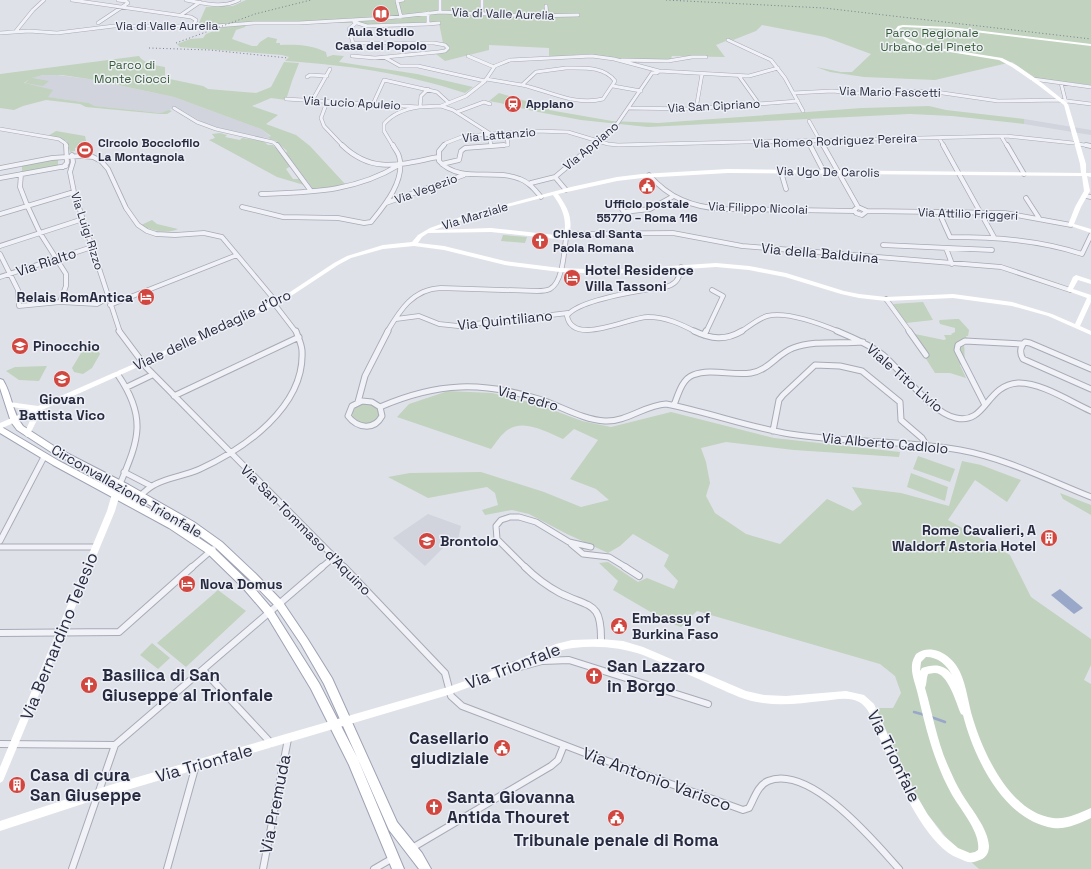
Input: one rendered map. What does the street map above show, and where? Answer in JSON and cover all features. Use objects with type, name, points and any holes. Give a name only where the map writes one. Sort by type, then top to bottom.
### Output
[{"type":"main road","points":[[1,387],[9,404],[14,420]]},
{"type":"main road","name":"Circonvallazione Trionfale","points":[[14,420],[18,427],[27,434],[120,484],[191,525],[219,545],[279,604],[314,656],[347,721],[388,816],[398,834],[422,861],[425,869]]},
{"type":"main road","name":"Circonvallazione Trionfale","points":[[0,427],[44,457],[172,525],[211,552],[246,585],[270,612],[302,662],[353,761],[398,869]]},
{"type":"street","points":[[16,31],[33,10],[44,0]]},
{"type":"street","points":[[72,0],[181,15],[195,19],[196,22],[193,26]]},
{"type":"street","points":[[118,0],[128,3],[129,6],[133,8]]},
{"type":"street","points":[[186,0],[226,5],[233,4],[239,0]]},
{"type":"street","points":[[401,17],[397,1],[403,0]]},
{"type":"street","points":[[440,0],[440,12]]},
{"type":"street","points":[[482,0],[482,13]]},
{"type":"street","points":[[181,15],[200,2]]},
{"type":"street","points":[[98,23],[128,3]]},
{"type":"street","points":[[546,6],[547,16]]},
{"type":"street","name":"Via di Valle Aurelia","points":[[0,33],[16,31],[54,33],[114,26],[193,26],[254,23],[287,24],[401,17],[440,12],[547,16],[578,15]]},
{"type":"street","points":[[428,13],[428,24]]},
{"type":"street","points":[[506,14],[524,17],[556,18]]},
{"type":"street","name":"Via di Valle Aurelia","points":[[334,21],[339,23],[356,22],[368,26],[439,23]]},
{"type":"street","points":[[352,56],[384,57],[438,52],[446,50],[448,47],[443,44],[434,43],[353,43],[349,29],[356,22]]},
{"type":"street","points":[[1091,45],[934,27],[899,27],[897,30],[907,40],[930,48],[998,58],[1034,79],[1059,100],[1065,102],[1091,104]]},
{"type":"street","points":[[916,44],[909,38],[907,34],[908,30],[934,27]]},
{"type":"street","points":[[728,40],[766,57],[778,68],[803,111]]},
{"type":"street","points":[[468,56],[494,67]]},
{"type":"street","points":[[242,207],[281,216],[338,218],[364,223],[373,221],[386,203],[399,180],[398,154],[384,132],[384,126],[388,120],[395,114],[406,109],[441,106],[464,97],[486,80],[494,67],[500,63],[513,60],[577,56],[603,57],[621,61],[656,73],[658,71],[739,76],[756,75],[778,68]]},
{"type":"street","points":[[384,57],[400,66],[418,66],[536,89],[566,100],[582,101],[603,99],[613,86],[615,80],[612,75],[596,70],[581,68],[536,72],[531,75],[521,86]]},
{"type":"street","points":[[621,61],[629,59],[668,61],[692,57],[706,57]]},
{"type":"street","points":[[312,101],[330,69]]},
{"type":"street","name":"Via Appiano","points":[[555,177],[616,127],[641,90],[651,71]]},
{"type":"street","points":[[696,109],[702,74]]},
{"type":"street","points":[[307,77],[310,75],[327,76]]},
{"type":"street","points":[[739,76],[759,104]]},
{"type":"street","points":[[1034,79],[1091,87]]},
{"type":"street","points":[[373,104],[384,80],[437,92],[449,103]]},
{"type":"street","points":[[1061,83],[1075,143],[1078,163],[1083,172],[1088,197],[1079,205],[1071,225]]},
{"type":"street","points":[[613,86],[641,90]]},
{"type":"street","points":[[420,107],[421,96],[428,89]]},
{"type":"street","name":"Via Mario Fascetti","points":[[793,93],[832,91],[855,93],[929,91],[998,101],[1059,100]]},
{"type":"street","name":"Via Lucio Apuleio","points":[[286,99],[420,107]]},
{"type":"street","points":[[1059,100],[1071,128]]},
{"type":"street","name":"Via San Cipriano","points":[[629,108],[696,109],[798,101]]},
{"type":"street","points":[[327,102],[321,118],[328,133],[357,157],[367,162],[386,166],[399,165],[438,157],[442,164],[452,171],[466,174],[507,175],[531,184],[541,197]]},
{"type":"street","points":[[457,112],[484,102],[490,104]]},
{"type":"street","points":[[441,106],[457,112],[489,134],[491,146]]},
{"type":"street","points":[[174,108],[197,122],[216,129],[274,142],[311,191]]},
{"type":"street","points":[[809,121],[858,207],[867,211]]},
{"type":"street","points":[[0,130],[62,140],[67,144],[70,155],[67,164],[63,166]]},
{"type":"street","name":"Via Lattanzio","points":[[438,157],[440,149],[452,140],[464,136],[552,131],[568,132],[598,141]]},
{"type":"street","points":[[442,164],[459,160],[461,151],[464,149],[508,145],[507,136]]},
{"type":"street","points":[[1001,136],[1024,174]]},
{"type":"street","name":"Via Romeo Rodriguez Pereira","points":[[598,141],[618,145],[808,142],[1001,136],[1075,143],[1091,146]]},
{"type":"street","points":[[939,138],[982,212],[994,237]]},
{"type":"street","points":[[808,142],[824,172]]},
{"type":"street","points":[[0,168],[70,155],[90,155],[102,162],[114,180],[128,215],[146,231],[165,236],[207,233],[215,234],[224,240],[273,298],[276,306],[293,324],[299,337],[302,350],[302,366],[296,385],[277,416],[263,430],[231,453],[199,470],[151,486],[133,503]]},
{"type":"street","name":"Via Luigi Rizzo","points":[[70,155],[74,192],[111,306]]},
{"type":"street","points":[[261,194],[335,190],[382,176],[399,165]]},
{"type":"street","points":[[0,178],[63,166],[71,167]]},
{"type":"street","name":"Via Ugo De Carolis","points":[[554,194],[617,179],[649,175],[710,172],[1024,174],[1083,172],[1091,175]]},
{"type":"street","points":[[781,172],[787,188],[786,189]]},
{"type":"street","points":[[21,174],[20,187],[27,205],[40,233],[66,274],[66,286],[60,302]]},
{"type":"street","name":"Via Vegezio","points":[[386,203],[466,174]]},
{"type":"street","name":"Via Filippo Nicolai","points":[[649,175],[659,187],[672,197],[689,204],[718,209],[854,211],[862,215],[867,211]]},
{"type":"street","points":[[531,184],[555,177],[566,190]]},
{"type":"street","points":[[0,214],[74,192]]},
{"type":"street","points":[[358,402],[368,401],[380,407],[382,416],[380,422],[363,426],[353,421],[348,416],[350,410],[358,402],[359,394],[375,352],[396,319],[416,294],[426,290],[449,288],[545,291],[554,286],[560,270],[569,224],[567,213],[554,194]]},
{"type":"street","name":"Via Marziale","points":[[414,244],[420,236],[439,226],[471,215],[554,194]]},
{"type":"street","points":[[619,205],[624,212],[646,210],[672,197]]},
{"type":"street","points":[[1026,198],[1039,218]]},
{"type":"street","points":[[854,211],[855,208],[858,207]]},
{"type":"street","name":"Via Attilio Friggeri","points":[[867,211],[982,212],[1013,214],[1039,218],[1091,231]]},
{"type":"street","points":[[941,217],[950,237],[994,237],[1043,242],[1082,254],[1091,235]]},
{"type":"street","points":[[0,246],[83,219]]},
{"type":"street","points":[[426,232],[491,230],[567,236]]},
{"type":"street","name":"Via della Balduina","points":[[567,236],[673,233],[746,246],[1007,268],[1070,290]]},
{"type":"street","name":"Viale delle Medaglie d'Oro","points":[[0,427],[275,303],[348,258],[379,248],[414,244],[444,248],[505,263],[560,270],[606,272],[716,265],[755,269],[786,275],[846,294],[886,299],[945,296],[983,300],[1034,310],[1076,326],[1091,334]]},
{"type":"street","points":[[883,245],[992,250]]},
{"type":"street","name":"Via Rialto","points":[[0,277],[92,247]]},
{"type":"street","points":[[946,248],[952,264]]},
{"type":"street","points":[[0,254],[19,293],[19,306],[60,302],[96,304],[100,303],[107,295]]},
{"type":"street","points":[[143,363],[120,333],[111,306],[237,255]]},
{"type":"street","points":[[568,313],[572,309],[617,295],[671,285],[679,278],[681,267]]},
{"type":"street","points":[[1076,326],[1090,297],[1070,290],[1076,277],[1091,282]]},
{"type":"street","points":[[704,335],[723,296],[712,290]]},
{"type":"street","points":[[886,299],[926,355]]},
{"type":"street","name":"Via Quintiliano","points":[[396,319],[418,316],[439,324],[458,326],[568,313]]},
{"type":"street","name":"Viale Tito Livio","points":[[568,313],[567,318],[569,323],[573,327],[583,331],[597,330],[635,318],[646,317],[673,322],[715,338],[729,338],[765,317],[781,314],[828,328],[864,342],[880,353],[944,414],[957,418],[972,419],[977,416],[999,388],[1011,384],[1022,383],[1037,387],[1091,411]]},
{"type":"street","points":[[174,396],[299,337]]},
{"type":"street","points":[[674,405],[683,383],[692,375],[752,373],[768,367],[784,353],[796,347],[864,342]]},
{"type":"street","points":[[985,405],[957,350],[958,345],[963,342],[1030,343],[1091,369]]},
{"type":"street","points":[[1022,344],[1020,354],[1023,359],[1091,389]]},
{"type":"street","name":"Via San Tommaso d'Aquino","points":[[143,363],[152,375],[334,557],[445,673],[448,691]]},
{"type":"street","points":[[773,430],[780,400],[783,395],[815,365],[821,364],[862,371],[900,402],[901,420],[922,438],[927,446]]},
{"type":"street","points":[[116,494],[133,453],[138,436],[136,416],[127,387],[118,375]]},
{"type":"street","points":[[127,387],[152,375]]},
{"type":"street","name":"Via Fedro","points":[[380,407],[428,389],[465,386],[483,387],[518,393],[605,421],[622,418],[660,404],[674,405]]},
{"type":"street","points":[[9,404],[39,409],[27,434]]},
{"type":"street","name":"Via Alberto Cadlolo","points":[[674,405],[773,430],[846,440],[953,449],[990,457],[1091,497]]},
{"type":"street","points":[[0,542],[44,457]]},
{"type":"street","name":"Circonvallazione Trionfale","points":[[124,472],[151,486]]},
{"type":"street","name":"Via Bernardino Telesio","points":[[0,778],[116,494]]},
{"type":"street","points":[[590,547],[579,546],[569,542],[528,519],[516,515],[500,521],[496,525],[495,532],[497,539],[543,583],[560,593],[586,603],[595,610],[601,622],[602,643]]},
{"type":"street","points":[[569,542],[583,554],[609,557],[639,576]]},
{"type":"street","points":[[0,633],[119,632],[219,545]]},
{"type":"street","points":[[0,547],[95,547]]},
{"type":"street","points":[[72,869],[115,745],[334,557]]},
{"type":"street","name":"Via Trionfale","points":[[0,826],[97,794],[196,764],[448,691],[556,648],[572,644],[602,643],[623,645],[644,651],[733,691],[758,698],[786,700],[846,694],[861,698],[871,707],[909,791],[937,836],[946,846],[957,854],[968,858],[978,857],[983,852],[984,842],[955,791],[939,754],[928,719],[916,670],[919,657],[923,654],[929,653],[940,656],[950,664],[957,676],[967,716]]},
{"type":"street","points":[[515,665],[520,667],[542,661],[568,660],[708,704]]},
{"type":"street","name":"Via Trionfale","points":[[922,690],[922,677],[925,671],[935,669],[946,673],[952,681],[958,700],[998,783],[1010,798],[1024,811],[1038,819],[1053,823],[1069,821],[1091,813]]},
{"type":"street","points":[[203,670],[271,743]]},
{"type":"street","points":[[411,849],[542,772],[556,762],[564,745],[462,706],[452,699],[448,691]]},
{"type":"street","name":"Via Premuda","points":[[263,869],[288,738]]},
{"type":"street","points":[[0,744],[115,745]]},
{"type":"street","name":"Via Antonio Varisco","points":[[564,745],[746,810],[750,806],[758,789],[770,780],[781,778],[801,782],[814,788],[857,824],[899,869]]},
{"type":"street","points":[[168,869],[196,764]]},
{"type":"street","points":[[374,869],[393,858]]},
{"type":"shaded area","points":[[49,74],[89,79],[174,97],[261,129],[271,137],[252,136],[226,130],[202,122],[176,107],[161,113],[95,106],[89,103],[47,97],[52,91],[25,84],[34,77]]},
{"type":"shaded area","points":[[1024,119],[1091,130],[1091,135],[1024,124]]},
{"type":"shaded area","name":"Brontolo","points":[[428,514],[461,526],[457,544],[444,547],[425,566],[393,538]]},
{"type":"green space","name":"Parco Regionale Urbano del Pineto","points":[[246,0],[1091,0],[1091,85],[1035,78],[1012,62],[935,80],[864,77],[830,72],[816,67],[841,72],[852,72],[871,54],[825,37],[762,25],[756,31],[716,45],[725,57],[672,56],[670,61],[622,59],[586,54],[549,57],[549,48],[489,45],[489,50],[445,61],[436,54],[447,51],[450,47],[443,43],[439,23],[368,26],[352,23],[246,25],[245,27],[236,30],[232,39],[252,46],[257,46],[268,37],[277,39],[276,43],[280,43],[280,45],[309,46],[326,52],[327,57],[333,55],[344,56],[339,62],[417,74],[473,87],[465,93],[398,75],[331,65],[285,61],[289,57],[282,55],[180,47],[177,44],[190,39],[203,38],[206,34],[224,27],[198,25],[206,7],[233,6]]},
{"type":"green space","name":"Parco di Monte Ciocci","points":[[139,56],[154,65],[165,67],[165,78],[203,86],[208,89],[256,93],[271,87],[284,62],[299,63],[286,100],[271,98],[252,106],[278,115],[266,124],[296,135],[310,146],[346,185],[314,190],[286,153],[287,151],[276,141],[268,138],[271,136],[261,129],[174,97],[89,79],[62,75],[43,75],[32,78],[49,81],[43,86],[25,83],[30,79],[24,83],[53,90],[48,97],[89,103],[95,106],[161,113],[169,110],[172,111],[167,114],[160,114],[86,107],[80,104],[46,100],[14,110],[0,108],[0,74]]},
{"type":"green space","points":[[499,93],[550,108],[549,110],[612,121],[658,123],[862,108],[929,106],[946,110],[1024,119],[1024,124],[952,116],[910,114],[648,127],[581,120],[489,101]]},
{"type":"green space","points":[[56,131],[85,136],[87,145],[75,148],[75,151],[70,152],[67,141],[48,136]]},
{"type":"green space","points":[[220,133],[227,135],[225,137],[240,140],[242,138],[263,141],[268,145],[273,145],[291,166],[286,169],[293,179],[300,179],[305,184],[304,185],[277,177],[209,140],[215,138],[212,134]]},
{"type":"green space","points":[[58,159],[58,166],[22,173],[22,165]]},
{"type":"green space","points":[[152,220],[157,224],[178,229],[174,231],[160,231],[141,225]]},
{"type":"green space","points":[[503,235],[527,237],[525,243],[501,241]]},
{"type":"green space","points":[[923,302],[933,320],[906,323],[893,304]]},
{"type":"green space","points":[[959,319],[969,330],[968,336],[966,336],[968,341],[963,343],[966,363],[960,365],[966,378],[950,373],[935,373],[923,354],[915,334],[944,340],[946,339],[944,335],[952,335],[951,334],[955,332],[955,328],[940,324],[939,321]]},
{"type":"green space","points":[[92,348],[98,350],[100,354],[92,368],[83,374],[74,372],[72,368],[81,353]]},
{"type":"green space","points":[[47,366],[39,381],[19,380],[6,371],[15,367]]},
{"type":"green space","points":[[448,391],[492,393],[537,404],[582,421],[611,427],[671,412],[774,438],[900,452],[899,457],[794,450],[726,442],[701,448],[706,462],[710,483],[706,496],[715,513],[746,534],[780,544],[827,499],[853,511],[862,504],[852,487],[901,493],[949,506],[962,461],[981,465],[1021,480],[1007,502],[975,480],[948,520],[1010,555],[1031,597],[1091,639],[1091,665],[1084,680],[1091,684],[1091,869],[979,869],[953,846],[921,806],[876,708],[893,708],[901,693],[895,676],[880,664],[697,611],[681,627],[666,621],[613,590],[618,581],[599,563],[608,562],[638,582],[647,578],[674,589],[678,581],[664,566],[669,555],[633,534],[620,546],[608,553],[529,514],[512,510],[485,515],[482,510],[498,505],[495,493],[487,487],[428,498],[388,477],[410,473],[481,472],[544,492],[581,507],[609,500],[596,489],[570,479],[598,440],[574,429],[563,439],[534,427],[519,426],[505,432],[491,449],[397,417],[409,404]]},
{"type":"green space","points":[[362,403],[371,404],[379,409],[379,417],[375,422],[368,423],[355,420],[352,415],[354,409]]},
{"type":"green space","points":[[918,456],[955,469],[950,482],[913,469]]},
{"type":"green space","points":[[911,473],[948,487],[945,501],[907,487]]},
{"type":"green space","points":[[1060,493],[1091,505],[1091,515],[1063,499]]},
{"type":"green space","points":[[218,590],[246,611],[186,667],[157,643]]},
{"type":"green space","points":[[152,643],[170,658],[158,669],[140,655]]},
{"type":"water","points":[[1060,589],[1083,608],[1074,614],[1051,595]]},
{"type":"waterway","points":[[914,712],[925,715]]},
{"type":"waterway","points":[[931,717],[945,722]]},
{"type":"railway","points":[[176,43],[255,14],[311,0]]},
{"type":"railway","points":[[666,0],[824,8],[1091,39]]},
{"type":"railway","points":[[149,48],[210,50],[288,58]]},
{"type":"place","name":"Aula Studio Casa del Popolo","points":[[381,14]]},
{"type":"place","name":"Appiano","points":[[513,104]]},
{"type":"place","name":"Circolo Bocciofilo La Montagnola","points":[[85,150]]},
{"type":"place","name":"Ufficio postale 55770 – Roma 116","points":[[647,186]]},
{"type":"place","name":"Chiesa di Santa Paola Romana","points":[[540,241]]},
{"type":"place","name":"Hotel Residence Villa Tassoni","points":[[572,278]]},
{"type":"place","name":"Relais RomAntica","points":[[146,297]]},
{"type":"place","name":"Pinocchio","points":[[20,346]]},
{"type":"place","name":"Giovan Battista Vico","points":[[62,379]]},
{"type":"place","name":"Rome Cavalieri, A Waldorf Astoria Hotel","points":[[1049,538]]},
{"type":"place","name":"Brontolo","points":[[427,541]]},
{"type":"place","name":"Nova Domus","points":[[187,584]]},
{"type":"place","name":"Embassy of Burkina Faso","points":[[619,626]]},
{"type":"place","name":"San Lazzaro in Borgo","points":[[594,676]]},
{"type":"place","name":"Basilica di San Giuseppe al Trionfale","points":[[89,685]]},
{"type":"place","name":"Casellario giudiziale","points":[[502,748]]},
{"type":"place","name":"Casa di cura San Giuseppe","points":[[17,785]]},
{"type":"place","name":"Santa Giovanna Antida Thouret","points":[[434,807]]},
{"type":"place","name":"Tribunale penale di Roma","points":[[616,818]]}]
